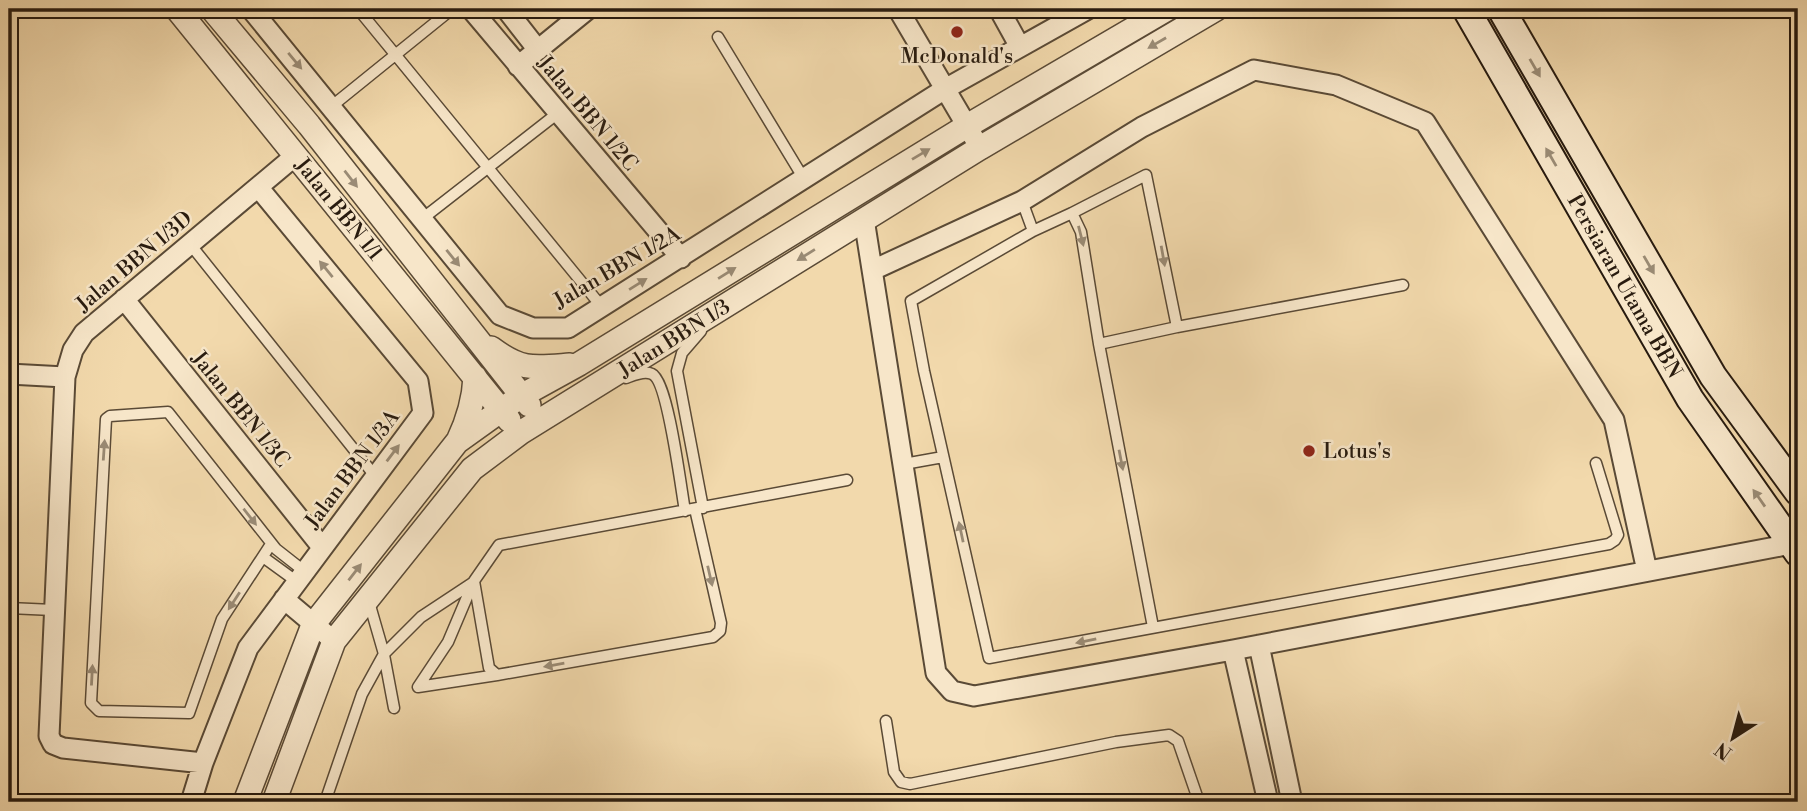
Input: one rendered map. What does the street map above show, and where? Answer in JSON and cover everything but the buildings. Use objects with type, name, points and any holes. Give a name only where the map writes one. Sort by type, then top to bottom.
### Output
[{"type":"main road","points":[[1451,9],[1471,18]]},
{"type":"main road","name":"Persiaran Utama BBN","points":[[1506,14],[1713,376],[1798,492]]},
{"type":"main road","name":"Persiaran Utama BBN","points":[[1471,18],[1690,399],[1795,549]]},
{"type":"street","name":"Jalan BBN 1/1","points":[[177,9],[520,433]]},
{"type":"street","name":"Jalan BBN 1/1","points":[[212,9],[309,125],[542,420]]},
{"type":"street","name":"Jalan BBN 1/2A","points":[[251,9],[500,315],[533,328],[568,327],[945,89],[1070,15],[1088,9]]},
{"type":"street","points":[[471,9],[518,66]]},
{"type":"street","points":[[506,9],[538,50]]},
{"type":"street","name":"Jalan BBN 1/2C","points":[[588,9],[518,66],[681,258]]},
{"type":"street","points":[[898,9],[980,148]]},
{"type":"street","points":[[999,9],[1020,47]]},
{"type":"street","name":"Jalan BBN 1/3","points":[[245,802],[313,625],[457,442],[521,396],[579,364],[967,126],[1167,9]]},
{"type":"street","name":"Jalan BBN 1/3","points":[[279,797],[334,640],[472,469],[520,433],[864,219],[1216,9]]},
{"type":"street","points":[[873,270],[1022,201],[1142,127],[1254,70],[1336,85],[1425,122],[1614,420],[1647,571]]},
{"type":"street","points":[[309,125],[332,107]]},
{"type":"street","name":"Jalan BBN 1/3D","points":[[203,763],[63,748],[53,744],[49,736],[65,377],[73,350],[84,333],[295,156]]},
{"type":"street","name":"Jalan BBN 1/3A","points":[[191,802],[203,763],[248,648],[423,413],[418,381],[258,187]]},
{"type":"street","points":[[787,235],[804,233],[846,213],[858,213],[864,219],[936,673],[952,691],[974,696],[1647,571],[1795,549]]},
{"type":"street","name":"Jalan BBN 1/3C","points":[[124,299],[322,547]]},
{"type":"street","points":[[477,338],[513,363],[527,367],[579,364]]},
{"type":"street","points":[[9,374],[65,377]]},
{"type":"street","points":[[457,442],[474,397],[475,377]]},
{"type":"street","points":[[284,599],[334,640]]},
{"type":"street","points":[[1259,645],[1292,802]]},
{"type":"street","points":[[1233,650],[1268,802]]},
{"type":"lane","points":[[358,9],[602,307]]},
{"type":"lane","points":[[332,107],[452,9]]},
{"type":"lane","points":[[718,37],[805,179]]},
{"type":"lane","points":[[422,219],[558,113]]},
{"type":"lane","points":[[1177,327],[1146,174],[1033,231],[911,301],[924,371],[989,658],[1609,544],[1618,535],[1595,463]]},
{"type":"lane","points":[[1022,201],[1033,231]]},
{"type":"lane","points":[[1072,213],[1081,232],[1099,344],[1153,627]]},
{"type":"lane","points":[[190,244],[376,476]]},
{"type":"lane","points":[[1099,344],[1404,285]]},
{"type":"lane","points":[[694,509],[677,371],[682,353],[725,306]]},
{"type":"lane","points":[[586,393],[640,373],[650,372],[659,379],[694,509],[721,623],[720,631],[713,637],[418,687],[448,642],[474,581],[499,545],[694,509],[848,480]]},
{"type":"lane","points":[[271,544],[222,618],[189,713],[99,711],[94,708],[91,703],[106,419],[110,416],[168,412],[271,544],[300,576]]},
{"type":"lane","points":[[904,464],[943,457]]},
{"type":"lane","points":[[263,557],[300,576]]},
{"type":"lane","points":[[325,802],[362,694],[384,654],[421,617],[474,581]]},
{"type":"lane","points":[[474,581],[489,668],[497,675]]},
{"type":"lane","points":[[368,599],[384,654],[394,708]]},
{"type":"lane","points":[[9,608],[53,610]]},
{"type":"lane","points":[[886,720],[894,772],[901,782],[910,784],[1116,742],[1169,734],[1178,741],[1199,802]]},
{"type":"place","name":"McDonald's","points":[[957,32]]},
{"type":"place","name":"Lotus's","points":[[1309,451]]}]
